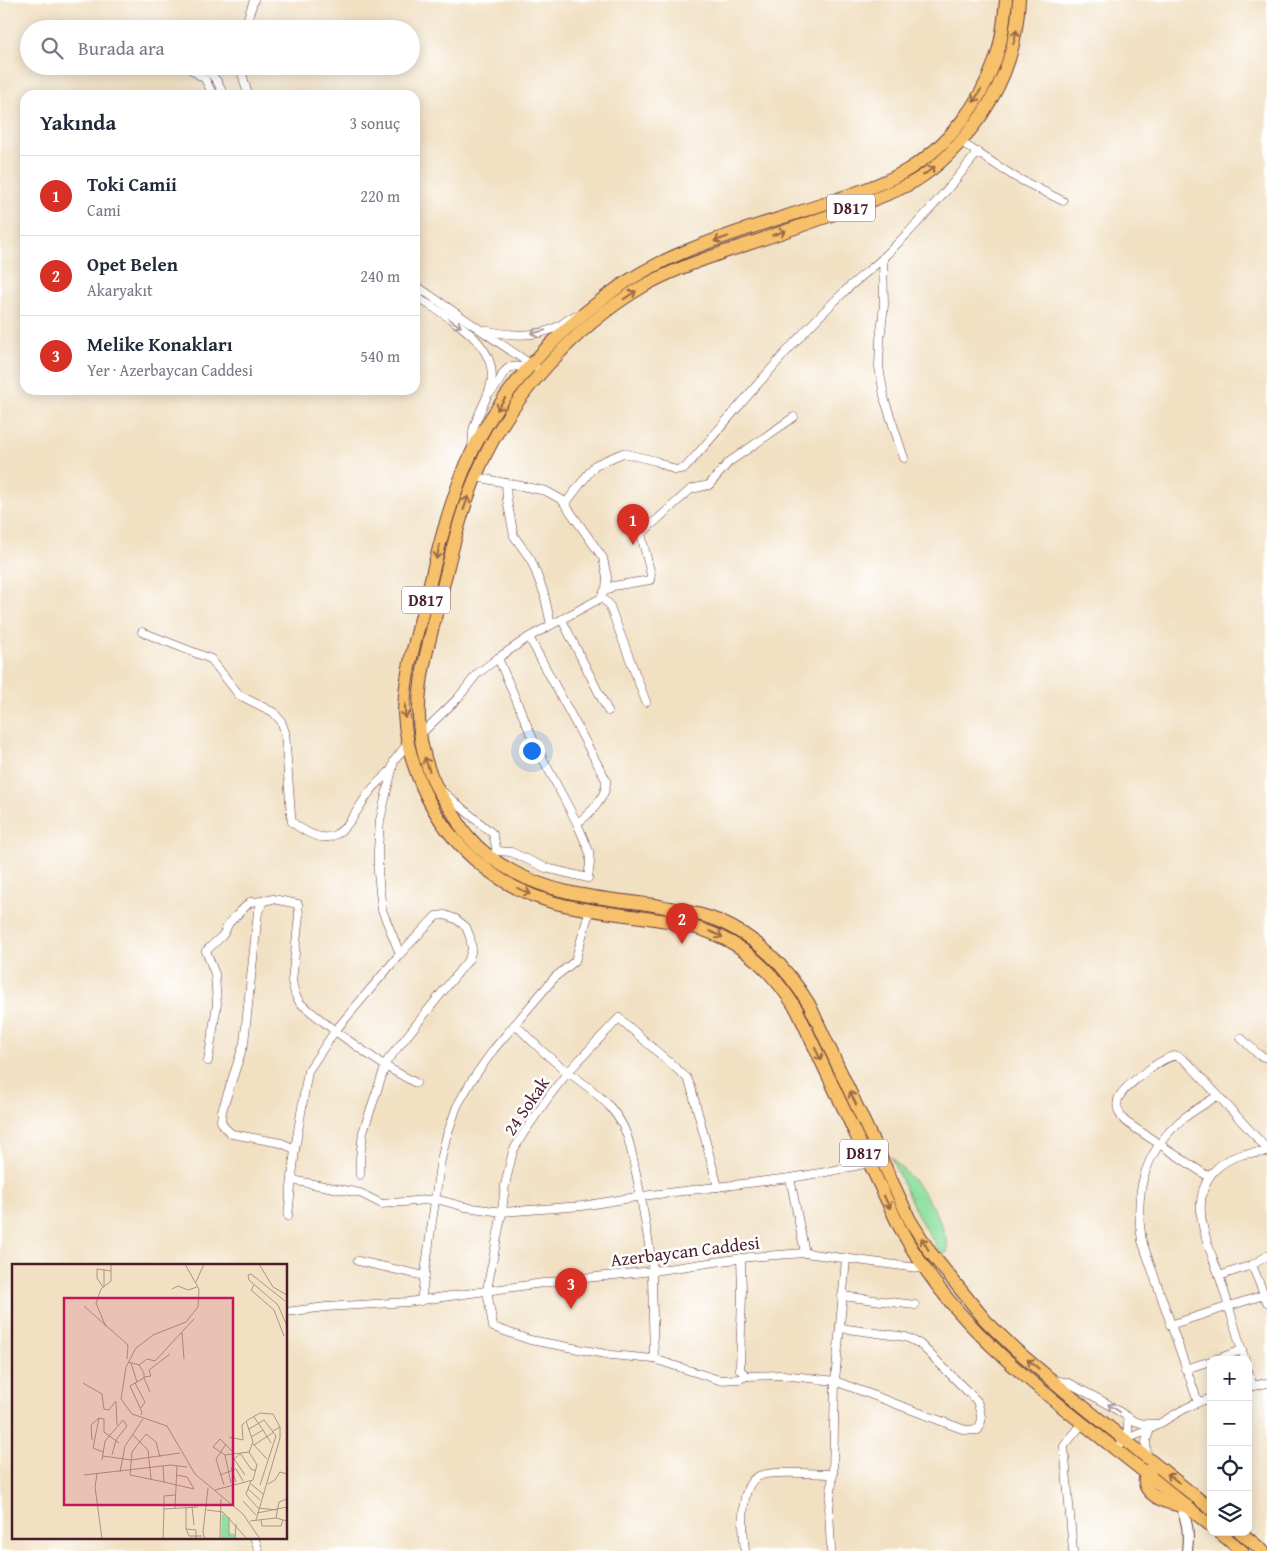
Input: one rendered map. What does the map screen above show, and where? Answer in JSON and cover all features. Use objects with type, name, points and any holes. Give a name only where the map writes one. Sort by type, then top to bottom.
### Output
[{"type":"highway","name":"D817","points":[[1006,0],[1004,28],[994,62],[979,94],[958,124],[936,149],[910,169],[872,187],[700,246],[666,260],[629,280],[610,293],[582,315],[529,366],[504,398],[481,434],[449,512],[414,646],[404,712],[412,761],[424,792],[438,818],[458,845],[490,858],[540,884],[568,892],[689,911],[718,920],[750,937],[774,958],[794,979],[809,1004],[910,1220],[930,1252],[986,1321],[1015,1350],[1053,1380],[1123,1442],[1147,1473]]},
{"type":"highway","name":"D817","points":[[1019,0],[1017,30],[1007,67],[991,101],[965,137],[945,159],[917,180],[877,199],[705,258],[671,272],[618,303],[560,353],[542,372],[515,406],[493,441],[476,477],[462,516],[421,680],[418,712],[420,735],[425,757],[435,785],[468,836],[490,858],[506,883],[535,896],[565,905],[686,924],[713,932],[743,948],[765,967],[783,987],[797,1010],[898,1226],[925,1268],[948,1298],[1006,1359],[1083,1423],[1123,1442],[1152,1460],[1207,1506]]},
{"type":"highway","points":[[1152,1460],[1145,1483],[1148,1490],[1169,1504],[1184,1506],[1207,1522]]},
{"type":"highway","points":[[1224,1536],[1242,1551]]},
{"type":"highway","points":[[1245,1536],[1263,1551]]},
{"type":"street","points":[[247,20],[254,0]]},
{"type":"street","points":[[198,75],[205,80],[210,90]]},
{"type":"street","points":[[212,75],[222,90]]},
{"type":"street","points":[[242,75],[247,90]]},
{"type":"street","points":[[965,137],[978,152],[1015,177],[1063,201]]},
{"type":"street","points":[[965,137],[978,152]]},
{"type":"street","points":[[565,504],[596,465],[623,453],[656,461],[675,470],[685,468],[778,361],[845,291],[883,258],[951,186],[978,152]]},
{"type":"street","points":[[883,258],[884,304],[879,367],[885,401],[904,458]]},
{"type":"street","points":[[420,288],[481,329],[529,366],[542,372]]},
{"type":"street","points":[[420,299],[462,327],[482,346],[487,354],[491,368],[491,382],[473,429],[472,453]]},
{"type":"street","points":[[481,329],[514,335],[532,334],[558,326],[575,315],[582,315]]},
{"type":"street","points":[[488,394],[495,390],[508,367],[516,365],[529,366]]},
{"type":"street","points":[[420,735],[458,698],[477,674],[529,637],[562,620],[602,595],[612,586],[650,580],[651,575],[641,534],[691,489],[709,485],[730,462],[794,417]]},
{"type":"street","points":[[476,477],[546,491],[562,500],[603,558],[607,577],[602,595]]},
{"type":"street","points":[[506,482],[507,500],[514,536],[531,560],[544,593],[551,625]]},
{"type":"street","points":[[602,595],[609,604],[646,702]]},
{"type":"street","points":[[562,620],[608,711]]},
{"type":"street","points":[[142,632],[211,659],[239,696],[273,712],[281,721],[285,732],[290,816],[292,822],[299,828],[326,838],[338,834],[348,826],[370,792],[392,768]]},
{"type":"street","points":[[529,637],[606,780],[605,788],[592,811],[577,824]]},
{"type":"street","points":[[435,785],[493,834],[490,858],[511,852],[546,868],[588,878],[589,851],[536,746],[498,658]]},
{"type":"street","points":[[400,954],[382,910],[378,873],[380,820],[394,761],[408,743]]},
{"type":"street","points":[[208,1061],[217,1004],[215,974],[206,951],[223,935],[229,923],[250,902],[273,899],[298,904],[299,915],[292,981],[295,994],[300,1003],[335,1031],[385,1066],[416,1083]]},
{"type":"street","points":[[264,901],[258,912],[244,1043],[222,1111],[221,1121],[224,1128],[232,1134],[281,1143],[295,1149]]},
{"type":"street","points":[[421,1301],[442,1151],[457,1106],[466,1089],[494,1049],[555,976],[575,961],[590,909]]},
{"type":"street","points":[[288,1216],[295,1149],[308,1071],[335,1031],[400,954],[436,916],[445,915],[456,919],[466,927],[472,949],[469,959],[387,1061],[363,1132],[360,1176]]},
{"type":"street","name":"24 Sokak","points":[[654,1359],[611,1355],[530,1340],[492,1328],[487,1290],[502,1212],[505,1185],[513,1151],[544,1103],[568,1072],[618,1018],[687,1078],[718,1187]]},
{"type":"street","points":[[515,1024],[534,1044],[588,1086],[610,1106],[622,1123],[630,1141],[642,1196],[653,1271],[654,1359],[719,1380],[739,1379],[747,1376],[783,1376],[835,1381],[965,1430],[978,1430],[981,1424],[981,1413],[977,1401],[920,1344],[906,1337],[840,1328]]},
{"type":"street","points":[[1241,1038],[1259,1055],[1267,1058]]},
{"type":"street","points":[[1209,1177],[1126,1122],[1119,1114],[1120,1096],[1143,1074],[1171,1056],[1178,1056],[1190,1065],[1267,1151]]},
{"type":"street","points":[[1198,1402],[1142,1241],[1138,1204],[1151,1156],[1180,1121],[1217,1096]]},
{"type":"street","points":[[1244,1356],[1208,1245],[1200,1200],[1209,1177],[1217,1167],[1231,1158],[1267,1151]]},
{"type":"street","points":[[292,1180],[360,1193],[382,1204],[436,1199],[465,1207],[502,1212],[582,1206],[642,1196],[790,1178],[869,1163]]},
{"type":"street","points":[[790,1178],[804,1253]]},
{"type":"street","name":"Azerbaycan Caddesi","points":[[288,1312],[421,1301],[557,1281],[653,1271],[741,1258],[804,1253],[925,1268]]},
{"type":"street","points":[[1219,1276],[1252,1265],[1267,1256]]},
{"type":"street","points":[[741,1258],[740,1370],[747,1376]]},
{"type":"street","points":[[831,1551],[829,1509],[833,1474],[835,1381],[846,1259]]},
{"type":"street","points":[[358,1261],[425,1276]]},
{"type":"street","points":[[1170,1325],[1228,1306],[1266,1297],[1252,1265]]},
{"type":"street","points":[[842,1296],[914,1305]]},
{"type":"street","points":[[1224,1356],[1242,1350]]},
{"type":"street","points":[[1186,1370],[1207,1362]]},
{"type":"street","points":[[1053,1380],[1069,1384],[1106,1403],[1128,1418],[1144,1424],[1158,1424]]},
{"type":"street","points":[[1252,1386],[1267,1383]]},
{"type":"street","points":[[1123,1442],[1150,1429],[1176,1412],[1207,1399]]},
{"type":"street","points":[[1123,1442],[1128,1418]]},
{"type":"street","points":[[1072,1551],[1064,1446],[1083,1423]]},
{"type":"street","points":[[1150,1429],[1146,1441],[1152,1460]]},
{"type":"street","points":[[745,1551],[742,1526],[746,1491],[755,1478],[775,1473],[833,1474]]},
{"type":"street","points":[[1184,1506],[1189,1533],[1187,1551]]},
{"type":"street","points":[[1189,1533],[1197,1524],[1207,1523]]},
{"type":"street","points":[[254,1538],[259,1551]]},
{"type":"green space","points":[[890,1156],[918,1186],[935,1212],[946,1238],[947,1252],[942,1255],[919,1218]]},
{"type":"place","name":"Toki Camii","points":[[633,545]]},
{"type":"place","name":"Opet Belen","points":[[682,944]]},
{"type":"place","name":"Melike Konakları","points":[[571,1309]]}]
